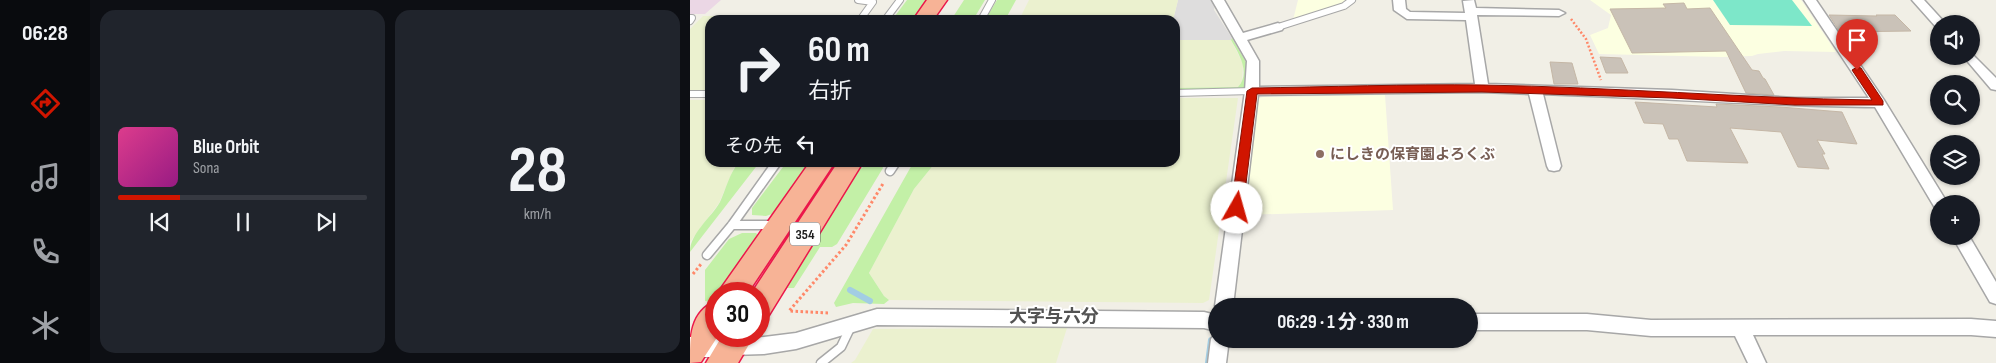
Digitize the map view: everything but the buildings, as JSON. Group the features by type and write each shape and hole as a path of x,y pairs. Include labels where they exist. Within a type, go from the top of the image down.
{"highway":[{"path":"926,15 937,0"},
{"path":"946,15 956,0"},
{"name":"354","path":"739,282 820,167"},
{"name":"354","path":"770,289 849,167"},
{"path":"691,349 705,329"}],"street":[{"path":"1218,0 1253,61 1252,91 1225,298"},
{"path":"1399,0 1400,10 1407,15 1470,10 1563,13"},
{"path":"1810,0 1879,103 1935,195"},
{"path":"1918,0 1932,15"},
{"path":"1470,10 1482,88"},
{"path":"1239,38 1278,27"},
{"path":"1977,65 1996,86"},
{"path":"1252,91 1482,88 1681,95 1795,102 1879,103"},
{"path":"1535,90 1554,166"},
{"path":"1965,245 1996,297"},
{"path":"691,349 730,349 779,345 818,335 866,319 1208,321"},
{"path":"1478,322 1587,322 1651,328 1996,328"},
{"path":"1740,327 1756,363"},
{"path":"1217,363 1219,348"}],"lane":[{"path":"858,0 873,2 864,15"},
{"path":"889,15 900,0"},
{"path":"983,15 992,0"},
{"path":"1278,27 1344,6 1352,0"},
{"path":"1180,93 1252,91"},
{"path":"690,94 705,94"},
{"path":"707,256 732,225 773,167"},
{"path":"890,171 893,167"},
{"path":"732,225 780,224"},
{"path":"820,363 834,354 845,342 853,322"}],"path":[{"path":"1563,13 1586,39 1602,84 1603,93"},
{"path":"834,312 789,311 846,245 890,171"}],"shaded area":[{"path":"690,0 721,0 705,14 690,14"},
{"path":"1029,0 1178,0 1174,15 1022,15"},
{"path":"1178,0 1213,0 1214,10 1232,38 1231,40 1180,40 1180,15 1174,15"},
{"path":"1298,0 1348,0 1342,4 1293,20"},
{"path":"1590,0 1801,0 1836,52 1784,51 1752,56 1722,57 1599,54 1590,35 1608,28 1611,15"},
{"path":"705,16 705,91 690,91 690,29"},
{"path":"1180,40 1231,40 1243,64 1242,81 1238,87 1180,88"},
{"name":"にしきの保育園よろくぶ","path":"1385,95 1393,210 1245,215 1256,99 1263,97"},
{"path":"1180,98 1238,98 1209,298 1203,303 889,300 884,296 869,273 914,189 932,167 1180,167"},
{"path":"690,100 705,100 705,167 735,167 719,203 690,242"},
{"path":"1067,328 1056,363 851,363 855,360 873,329"}],"green space":[{"path":"907,0 928,0 918,15 896,15"},
{"path":"964,0 985,0 976,15 954,15"},
{"path":"997,0 1016,0 1008,15 988,15"},
{"path":"1713,0 1792,0 1812,26 1730,25"},
{"path":"1232,38 1246,62 1244,88 1180,90 1180,88 1238,87 1242,82 1244,70 1231,40"},
{"path":"736,167 756,167 690,252 693,238 720,202"},
{"path":"783,167 809,167 775,213 766,216 752,215 752,208"},
{"path":"863,167 883,168 837,244 832,247 820,247 794,288 783,288 858,170"},
{"path":"911,167 932,167 914,189 869,273 884,296 889,300 884,304 853,303 836,307 834,303"},
{"path":"742,233 756,233 759,236 727,282 705,282 705,270 729,239"}],"waterway":[{"path":"850,290 870,301"},
{"path":"1208,363 1210,348"}],"place":[{"name":"にしきの保育園よろくぶ","path":"1320,154"}],"district":[{"name":"大字与六分","path":"1054,316"}],"route":[{"path":"1237,208 1252,91 1482,88 1672,94 1795,102 1879,103 1857,70"}]}
